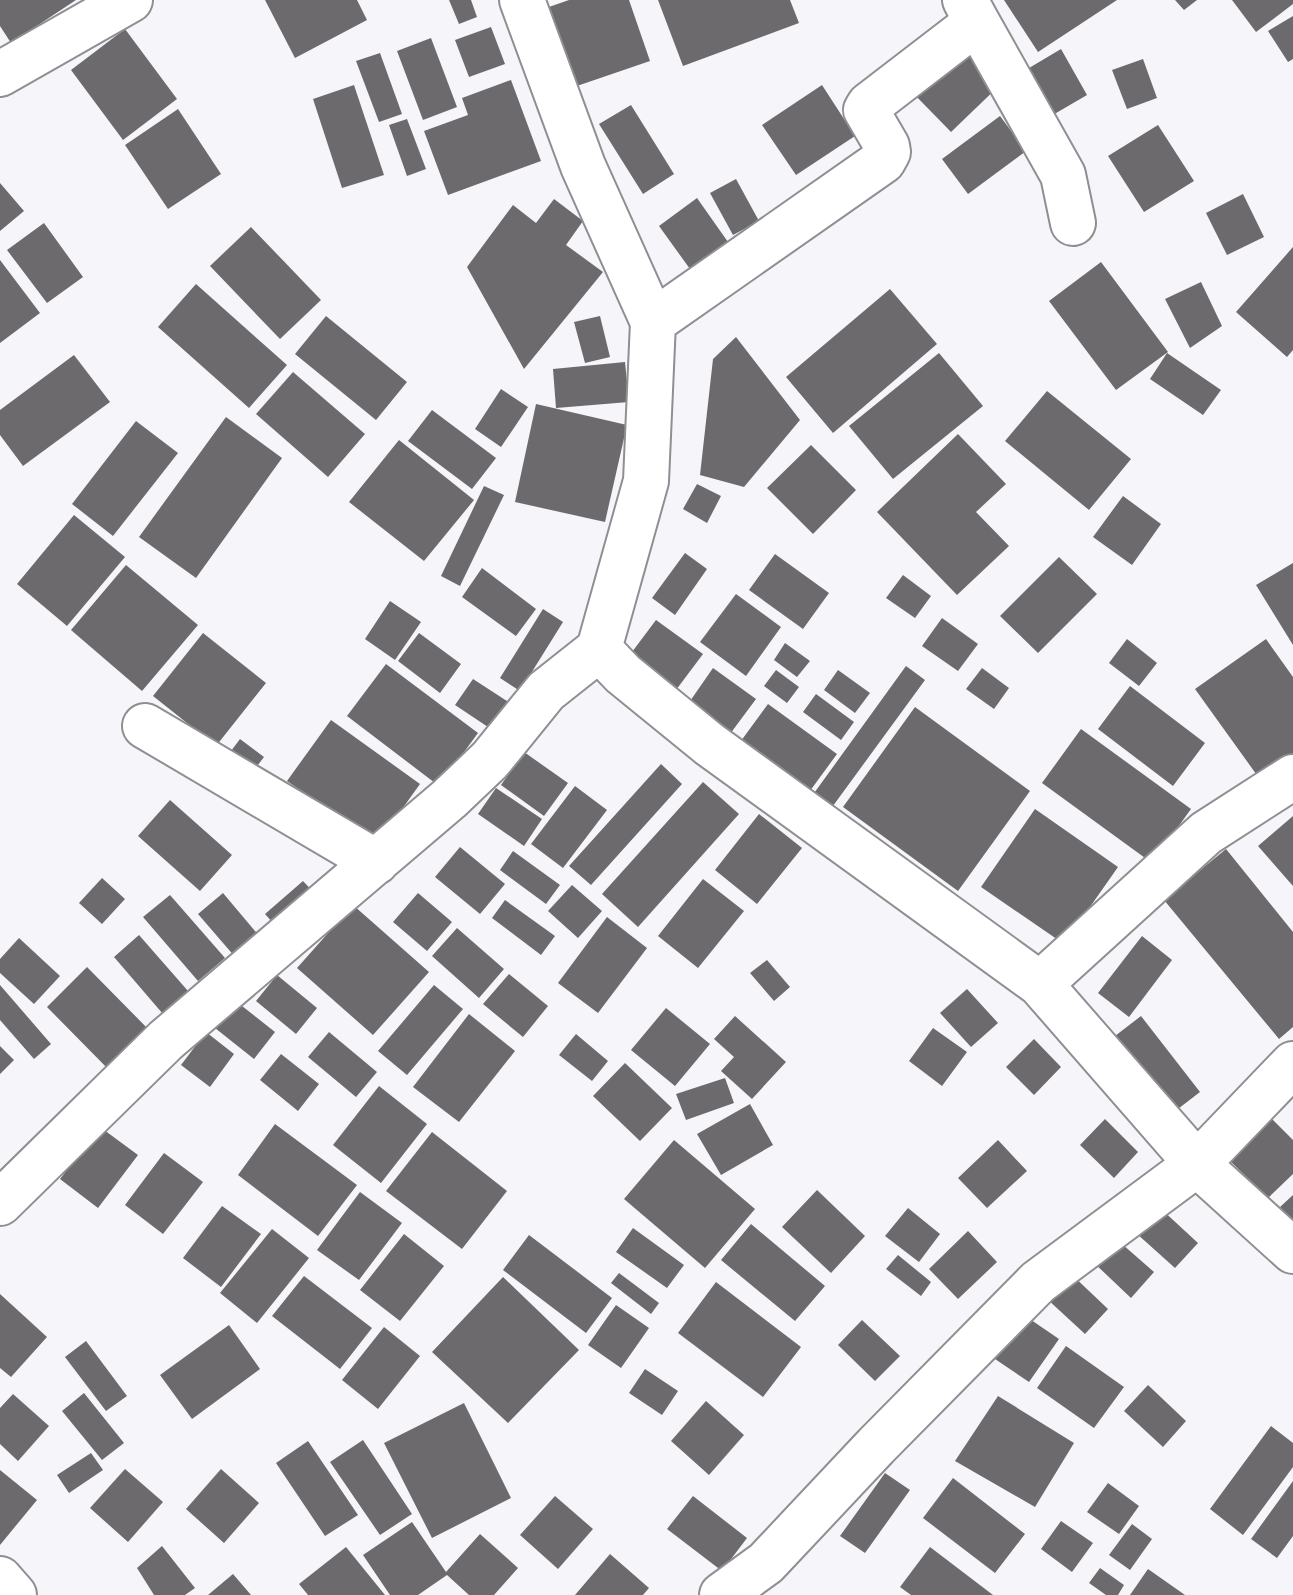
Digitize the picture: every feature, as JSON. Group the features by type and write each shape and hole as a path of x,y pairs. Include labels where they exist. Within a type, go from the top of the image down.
{"street":[{"path":"0,74 130,0"},
{"path":"0,1203 166,1040 376,862 490,760 546,691 599,649 646,481 653,322 583,166 522,0"},
{"path":"653,322 883,161 888,152 887,146 866,110 971,11 1063,175 1073,223"},
{"path":"599,649 623,674 709,744 1040,984 1197,1164 1293,1251"},
{"path":"145,726 376,862"},
{"path":"1040,984 1206,833 1293,777"},
{"path":"722,1595 766,1563 1038,1282 1197,1164 1293,1064"},
{"path":"0,1579 14,1595"}],"building":[{"path":"0,0 76,0 11,43 0,26"},
{"path":"265,0 357,0 367,20 295,58"},
{"path":"449,0 471,0 477,17 459,24"},
{"path":"569,0 629,0 650,61 574,87 546,8"},
{"path":"658,0 790,0 799,23 683,66"},
{"path":"1004,0 1117,0 1038,52"},
{"path":"1175,0 1197,0 1184,10"},
{"path":"1232,0 1293,0 1293,4 1256,32"},
{"path":"1293,16 1293,59 1288,62 1268,31"},
{"path":"491,27 505,64 469,77 455,40"},
{"path":"125,29 177,99 123,140 71,70"},
{"path":"431,38 457,107 423,120 397,51"},
{"path":"964,42 1003,82 951,132 912,92"},
{"path":"1061,49 1087,95 1051,116 1024,71"},
{"path":"380,53 402,114 379,122 356,61"},
{"path":"1143,59 1157,98 1127,109 1112,70"},
{"path":"511,80 541,161 448,195 424,131 468,115 462,98"},
{"path":"354,85 384,175 342,188 313,99"},
{"path":"822,85 855,136 796,175 762,125"},
{"path":"631,105 674,174 643,194 599,124"},
{"path":"178,109 221,174 168,209 125,145"},
{"path":"1000,116 1026,151 968,194 942,159"},
{"path":"407,119 426,169 407,176 389,125"},
{"path":"1158,125 1194,181 1144,212 1108,156"},
{"path":"736,179 759,221 733,235 710,193"},
{"path":"0,183 24,211 0,231"},
{"path":"1243,194 1264,237 1227,255 1206,213"},
{"path":"697,198 728,242 690,269 659,226"},
{"path":"554,199 583,221 566,245 603,272 524,369 467,267 513,205 536,223"},
{"path":"44,223 83,277 47,303 7,250"},
{"path":"251,227 321,300 280,339 210,266"},
{"path":"1293,247 1293,350 1287,357 1236,312"},
{"path":"0,260 40,313 0,343"},
{"path":"1101,262 1168,352 1116,390 1049,301"},
{"path":"1201,282 1222,326 1190,348 1165,299"},
{"path":"196,284 287,365 249,408 158,327"},
{"path":"890,289 937,344 833,433 786,377"},
{"path":"326,316 407,382 376,420 295,354"},
{"path":"600,316 610,357 585,363 574,322"},
{"path":"736,337 800,420 744,487 700,475 713,359"},
{"path":"939,353 983,406 893,479 849,426"},
{"path":"1167,353 1221,390 1203,415 1150,379"},
{"path":"74,355 110,402 23,466 0,435 0,410"},
{"path":"625,362 629,402 556,408 553,369"},
{"path":"293,372 365,434 328,477 256,414"},
{"path":"501,389 528,407 501,447 475,429"},
{"path":"1047,391 1131,459 1089,510 1005,441"},
{"path":"536,404 627,425 605,522 515,502"},
{"path":"432,410 496,458 472,489 408,441"},
{"path":"226,417 282,458 196,578 139,537"},
{"path":"136,421 178,453 113,536 72,504"},
{"path":"958,434 1006,484 976,512 1009,546 957,595 877,512"},
{"path":"399,440 474,500 424,561 349,502"},
{"path":"811,445 856,490 813,534 767,488"},
{"path":"697,484 721,496 707,523 683,509"},
{"path":"484,486 504,495 460,586 441,576"},
{"path":"1123,496 1161,524 1132,565 1093,537"},
{"path":"74,515 125,557 67,626 17,584"},
{"path":"685,553 707,569 675,615 652,598"},
{"path":"775,554 829,593 803,629 749,590"},
{"path":"1059,557 1097,594 1038,653 1000,616"},
{"path":"1293,563 1293,645 1256,585"},
{"path":"126,565 198,625 142,691 71,630"},
{"path":"482,568 536,609 516,636 462,597"},
{"path":"903,575 931,596 915,618 886,598"},
{"path":"736,594 781,627 746,676 700,642"},
{"path":"390,601 421,622 395,660 365,639"},
{"path":"543,609 563,622 520,691 500,678"},
{"path":"942,618 978,644 958,671 922,646"},
{"path":"656,620 703,654 676,690 629,656"},
{"path":"203,633 266,683 216,746 153,696"},
{"path":"419,633 461,664 440,693 398,661"},
{"path":"1127,639 1157,663 1139,686 1109,663"},
{"path":"1266,639 1293,677 1293,754 1259,778 1195,689"},
{"path":"785,643 810,661 797,677 774,660"},
{"path":"386,664 478,733 439,786 347,716"},
{"path":"906,666 925,680 830,810 812,796"},
{"path":"713,668 756,699 730,734 688,704"},
{"path":"982,668 1009,688 994,709 966,689"},
{"path":"776,670 799,687 787,703 764,686"},
{"path":"838,670 870,693 855,713 824,690"},
{"path":"473,679 521,710 503,737 455,705"},
{"path":"1130,686 1205,743 1173,786 1098,729"},
{"path":"816,694 854,722 841,740 803,712"},
{"path":"768,704 837,754 807,795 738,745"},
{"path":"915,707 1030,791 958,891 843,807"},
{"path":"331,720 420,784 377,844 287,781"},
{"path":"1081,729 1191,809 1152,863 1042,783"},
{"path":"240,739 264,757 245,782 222,763"},
{"path":"524,752 568,783 544,816 501,785"},
{"path":"661,764 682,784 591,885 569,866"},
{"path":"703,782 739,814 638,927 602,894"},
{"path":"575,786 607,810 563,868 531,844"},
{"path":"496,788 542,819 524,846 478,814"},
{"path":"170,800 232,855 200,891 138,836"},
{"path":"1035,809 1118,867 1064,944 981,887"},
{"path":"759,814 802,848 757,904 715,870"},
{"path":"1293,816 1293,886 1258,846"},
{"path":"460,847 505,884 480,914 435,877"},
{"path":"1226,849 1293,932 1293,1027 1279,1039 1164,900"},
{"path":"513,851 560,885 546,904 500,870"},
{"path":"102,878 125,899 102,924 79,903"},
{"path":"703,879 744,911 698,968 658,936"},
{"path":"303,881 319,898 281,932 265,914"},
{"path":"572,885 602,911 578,938 548,911"},
{"path":"223,893 260,937 236,958 198,914"},
{"path":"418,893 452,922 427,951 393,922"},
{"path":"170,895 225,958 198,981 143,917"},
{"path":"505,900 555,936 541,955 492,918"},
{"path":"353,905 429,972 373,1035 297,968"},
{"path":"607,917 647,948 598,1013 558,983"},
{"path":"457,928 504,969 479,998 432,956"},
{"path":"139,935 188,991 163,1014 114,957"},
{"path":"1142,936 1172,960 1129,1017 1098,993"},
{"path":"19,938 60,976 34,1004 0,973 0,959"},
{"path":"767,960 790,987 774,1001 750,973"},
{"path":"87,967 155,1036 115,1076 47,1007"},
{"path":"509,974 548,1006 523,1037 483,1004"},
{"path":"277,975 317,1008 296,1034 256,1001"},
{"path":"0,985 51,1044 34,1059 0,1020"},
{"path":"434,985 463,1009 407,1075 378,1051"},
{"path":"967,989 998,1023 971,1047 940,1013"},
{"path":"237,1002 275,1032 254,1059 215,1028"},
{"path":"666,1008 710,1044 675,1086 631,1050"},
{"path":"469,1014 515,1051 459,1122 413,1087"},
{"path":"735,1016 786,1062 752,1099 721,1071 734,1057 714,1039"},
{"path":"1141,1016 1200,1092 1174,1112 1115,1036"},
{"path":"933,1028 967,1052 942,1086 909,1061"},
{"path":"206,1032 234,1054 210,1087 181,1065"},
{"path":"329,1032 377,1072 356,1097 308,1057"},
{"path":"576,1034 608,1061 592,1081 559,1055"},
{"path":"1034,1039 1061,1067 1034,1095 1006,1067"},
{"path":"0,1046 14,1060 0,1074"},
{"path":"281,1054 319,1084 298,1111 260,1080"},
{"path":"625,1063 672,1108 640,1141 593,1096"},
{"path":"725,1078 734,1103 686,1120 676,1094"},
{"path":"379,1086 427,1124 381,1183 333,1145"},
{"path":"750,1104 773,1145 721,1175 697,1134"},
{"path":"1263,1110 1293,1140 1293,1174 1268,1198 1221,1152"},
{"path":"1105,1119 1138,1152 1114,1178 1080,1145"},
{"path":"275,1124 357,1185 318,1236 238,1175"},
{"path":"100,1127 138,1155 98,1208 60,1179"},
{"path":"432,1132 507,1191 462,1249 386,1191"},
{"path":"674,1140 755,1209 705,1268 624,1199"},
{"path":"998,1140 1027,1171 987,1208 958,1178"},
{"path":"164,1153 203,1182 163,1234 125,1205"},
{"path":"817,1190 865,1236 831,1273 782,1227"},
{"path":"360,1192 402,1223 359,1280 317,1250"},
{"path":"1293,1195 1293,1220 1280,1207"},
{"path":"222,1206 261,1234 221,1287 183,1258"},
{"path":"1159,1207 1198,1243 1175,1268 1136,1233"},
{"path":"908,1208 940,1234 919,1262 885,1236"},
{"path":"751,1224 825,1286 795,1321 721,1260"},
{"path":"633,1228 684,1265 667,1288 616,1252"},
{"path":"272,1229 309,1258 257,1323 220,1293"},
{"path":"968,1231 997,1262 958,1299 929,1269"},
{"path":"404,1234 444,1266 400,1321 360,1290"},
{"path":"529,1235 612,1298 586,1333 503,1270"},
{"path":"1114,1237 1154,1272 1131,1298 1092,1261"},
{"path":"898,1255 931,1282 921,1296 886,1269"},
{"path":"1069,1272 1108,1309 1085,1334 1046,1298"},
{"path":"619,1273 659,1303 651,1314 611,1283"},
{"path":"304,1276 372,1328 340,1369 272,1316"},
{"path":"503,1277 579,1350 508,1423 432,1352"},
{"path":"716,1282 801,1347 763,1397 678,1333"},
{"path":"0,1294 47,1337 11,1377 0,1368"},
{"path":"616,1305 649,1328 621,1368 588,1345"},
{"path":"1021,1313 1059,1339 1029,1382 992,1357"},
{"path":"862,1320 900,1356 875,1381 838,1345"},
{"path":"229,1325 260,1369 192,1419 160,1375"},
{"path":"384,1327 420,1356 378,1409 342,1380"},
{"path":"86,1341 127,1396 106,1411 65,1357"},
{"path":"1066,1346 1124,1387 1094,1428 1037,1388"},
{"path":"645,1369 678,1391 662,1415 629,1393"},
{"path":"1148,1385 1186,1421 1163,1447 1124,1411"},
{"path":"84,1393 124,1443 102,1460 62,1411"},
{"path":"13,1394 49,1426 18,1461 0,1444 0,1408"},
{"path":"998,1396 1074,1443 1035,1507 955,1461"},
{"path":"706,1401 744,1435 709,1475 671,1441"},
{"path":"464,1403 511,1498 432,1538 384,1443"},
{"path":"1271,1426 1293,1443 1293,1467 1243,1535 1210,1509"},
{"path":"363,1440 412,1514 380,1535 330,1462"},
{"path":"308,1441 358,1515 325,1536 276,1463"},
{"path":"91,1453 103,1470 69,1493 57,1475"},
{"path":"125,1469 163,1502 128,1542 90,1508"},
{"path":"221,1469 259,1503 224,1543 186,1509"},
{"path":"0,1470 37,1500 0,1545"},
{"path":"885,1473 910,1490 865,1553 840,1536"},
{"path":"953,1478 1025,1534 995,1573 923,1518"},
{"path":"1293,1481 1293,1536 1277,1558 1251,1539"},
{"path":"1108,1483 1139,1506 1119,1534 1087,1512"},
{"path":"555,1496 593,1529 558,1569 520,1535"},
{"path":"693,1496 747,1538 722,1571 667,1529"},
{"path":"1061,1521 1093,1543 1072,1572 1041,1549"},
{"path":"412,1522 446,1572 480,1534 518,1568 494,1595 469,1595 447,1575 418,1595 390,1595 363,1555"},
{"path":"1132,1524 1152,1539 1130,1570 1109,1555"},
{"path":"162,1546 195,1588 185,1595 154,1595 137,1568"},
{"path":"346,1547 385,1595 308,1595 299,1584"},
{"path":"930,1547 993,1595 911,1595 900,1587"},
{"path":"610,1554 649,1588 643,1595 575,1595"},
{"path":"1100,1568 1124,1585 1118,1595 1106,1595 1089,1583"},
{"path":"1148,1569 1185,1595 1130,1595"},
{"path":"233,1574 251,1595 208,1595"}]}
